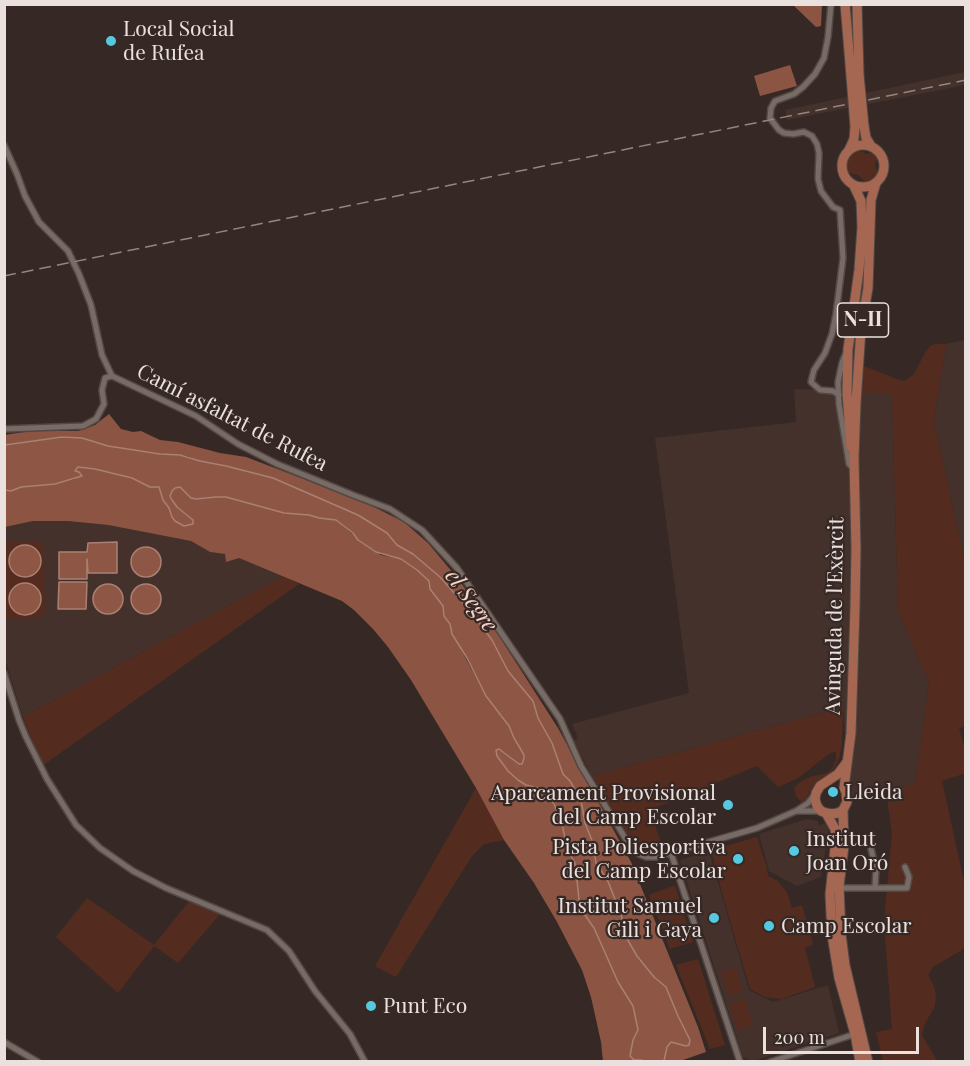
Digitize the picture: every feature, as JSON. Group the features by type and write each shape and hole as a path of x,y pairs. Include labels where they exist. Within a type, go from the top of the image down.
{"main road":[{"name":"N-II","path":"845,4 860,127 871,147 880,154 884,163 883,172 876,183"},
{"path":"855,76 857,4"},
{"name":"N-II","path":"854,186 846,180 842,168 843,158 860,127"},
{"path":"849,150 861,145 871,147"},
{"path":"854,186 865,188 876,183"},
{"name":"Avinguda de l'Exèrcit","path":"844,788 850,733 855,603 854,458 859,350 868,288 871,198 876,183"},
{"name":"Avinguda de l'Exèrcit","path":"854,186 860,197 862,246 848,349 847,393 850,443 854,458"},
{"path":"816,792 820,786 838,774 847,762"},
{"path":"826,783 836,783 844,788"},
{"name":"N-II","path":"844,788 847,802 843,810 844,846 838,888 840,923 862,1061"},
{"name":"N-II","path":"816,792 817,806 832,822 836,839 830,894 832,935 839,978 862,1061"},
{"path":"823,812 838,813 843,810"}],"street":[{"path":"831,4 824,58 815,74 803,87 794,94 775,101 771,108 770,118 784,133 804,132 812,136 819,153 818,179 821,191 833,207 840,210 843,258 836,314 832,333 811,382 820,390 834,387 838,382"},
{"name":"Camí asfaltat de Rufea","path":"4,145 25,196 39,222 68,251 79,274 91,305 102,355 112,376 196,416 238,444 288,468 390,509 422,530 457,568 560,719 581,766 630,846 646,857 671,853"},
{"path":"848,349 838,382 849,464 855,469"},
{"path":"4,429 83,426 96,419 104,404 102,390 105,378 112,376"},
{"path":"825,389 839,395"},
{"path":"4,673 26,737 47,779 75,825 100,848 133,871 166,888 267,930 289,951 315,992 350,1034 365,1062"},
{"path":"740,1062 671,853 756,828 796,811 808,803 816,792"},
{"path":"796,811 823,812"},
{"path":"870,849 876,869 875,888"},
{"path":"838,888 907,888 909,878 905,867"},
{"path":"770,1062 855,1034"},
{"path":"4,1042 28,1054 38,1062"},
{"path":"793,1054 795,1062"}],"shaded area":[{"path":"793,5 822,5 821,26 816,27"},
{"path":"790,65 797,86 760,96 754,76"},
{"path":"965,72 965,85 787,120 785,110"},
{"path":"858,150 866,154 873,152 878,156 875,165 879,175 868,184 858,175 846,172 847,159"},
{"path":"965,340 965,563 934,420 946,344"},
{"path":"935,344 946,344 934,420 965,563 966,725 959,729 965,748 966,773 942,781 965,886 966,946 933,967 928,975 935,989 936,998 922,1035 937,1061 883,1061 876,1032 892,1029 884,921 892,834 886,791 915,784 929,682 898,611 892,394 862,392 864,366 904,381 914,374 926,351"},
{"path":"794,389 892,393 898,611 929,682 915,785 850,798 843,707 592,776 574,741 578,738 572,724 689,693 655,438 796,422"},
{"path":"109,414 121,429 141,431 160,440 246,457 330,489 404,522 428,543 459,580 499,636 558,728 631,862 706,1052 680,1061 664,1061 667,1047 671,1042 687,1046 690,1040 666,987 654,977 637,956 626,937 621,914 607,879 596,863 581,800 563,774 552,743 538,718 533,701 508,671 492,640 440,577 409,551 397,545 390,536 326,502 273,478 187,456 108,446 82,438 62,437 5,445 4,435 31,431 78,431 95,425"},
{"path":"62,437 82,438 108,446 160,454 180,455 273,478 358,515 387,533 397,545 413,554 440,577 472,613 492,640 508,671 533,701 538,718 552,743 563,774 581,800 596,863 607,879 621,914 626,937 637,956 654,977 666,987 690,1040 689,1045 671,1042 667,1047 664,1061 634,1060 630,1056 633,1040 638,1030 633,1006 618,982 594,928 580,908 575,863 567,849 555,806 547,792 518,780 497,756 496,750 499,749 519,764 522,764 524,758 509,726 486,696 452,634 450,624 444,616 443,606 430,589 429,581 401,559 376,552 358,540 353,533 336,520 284,513 226,497 191,498 180,487 175,488 170,496 177,507 193,520 193,524 184,526 172,517 159,487 150,487 132,478 78,467 75,471 82,476 55,484 5,490 5,445"},
{"path":"78,467 133,478 150,487 159,487 163,500 175,521 189,516 177,507 170,496 175,488 180,487 191,497 201,499 226,497 284,513 336,520 367,546 381,555 401,559 429,581 430,589 443,606 444,616 450,624 451,631 486,696 509,726 524,758 522,764 519,764 504,752 497,756 508,771 526,785 547,792 555,806 563,828 565,844 575,863 580,908 594,928 618,982 633,1006 638,1030 633,1040 630,1056 634,1060 644,1061 603,1061 591,997 582,970 557,922 534,883 504,840 476,788 411,680 373,629 342,601 239,558 226,562 225,554 210,552 191,541 108,525 68,521 33,521 5,527 4,490 11,491 21,487 55,484 75,479 74,472"},
{"path":"33,521 68,521 108,525 191,541 210,552 239,558 283,576 23,717 6,662 4,527"},
{"path":"4,542 43,544 45,612 41,618 5,619"},
{"path":"117,542 117,573 88,573 87,559 87,579 59,579 59,552 87,552 88,543"},
{"path":"25,545 36,550 41,561 36,572 25,577 14,572 9,561 14,550"},
{"path":"146,547 156,552 161,562 156,572 146,577 136,572 131,562 136,552"},
{"path":"283,576 299,584 42,766 23,717"},
{"path":"59,582 87,582 86,609 58,609"},
{"path":"25,583 36,588 41,599 36,610 25,615 14,610 9,599 14,588"},
{"path":"108,584 118,589 123,599 118,609 108,614 98,609 93,599 98,589"},
{"path":"146,584 156,589 161,599 156,609 146,614 136,609 131,599 136,589"},
{"path":"843,707 842,745 839,759 834,769 814,785 805,800 801,802 794,788 810,777 827,773 832,769 836,760 836,752 830,753 798,778 778,787 757,766 652,809 654,823 664,851 658,853 646,853 637,849 592,776"},
{"path":"476,788 504,840 484,844 472,856 396,977 375,966"},
{"name":"Institut Joan Oró","path":"806,819 818,821 819,825 828,823 828,834 821,877 797,886 769,871 759,834"},
{"name":"Camp Escolar","path":"757,837 768,876 778,881 787,892 792,908 802,905 813,944 805,948 815,987 781,999 765,997 750,989 711,850"},
{"path":"709,851 749,990 773,1002 828,985 839,1033 753,1061 743,1057 680,860"},
{"path":"675,885 693,942 670,949 649,895"},
{"path":"87,898 154,945 190,900 221,913 178,963 154,946 118,993 56,937"},
{"path":"698,959 725,1045 710,1049 676,965"},
{"path":"736,967 743,992 729,996 721,972"},
{"path":"745,998 753,1025 737,1030 729,1003"}],"railway":[{"path":"4,276 966,80"}],"place":[{"name":"Local Social de Rufea","path":"111,41"},
{"name":"Lleida","path":"833,792"},
{"name":"Aparcament Provisional del Camp Escolar","path":"728,805"},
{"name":"Institut Joan Oró","path":"794,851"},
{"name":"Pista Poliesportiva del Camp Escolar","path":"738,859"},
{"name":"Institut Samuel Gili i Gaya","path":"714,918"},
{"name":"Camp Escolar","path":"769,926"},
{"name":"Punt Eco","path":"371,1006"}],"water label":[{"name":"el Segre","path":"471,601"}]}
